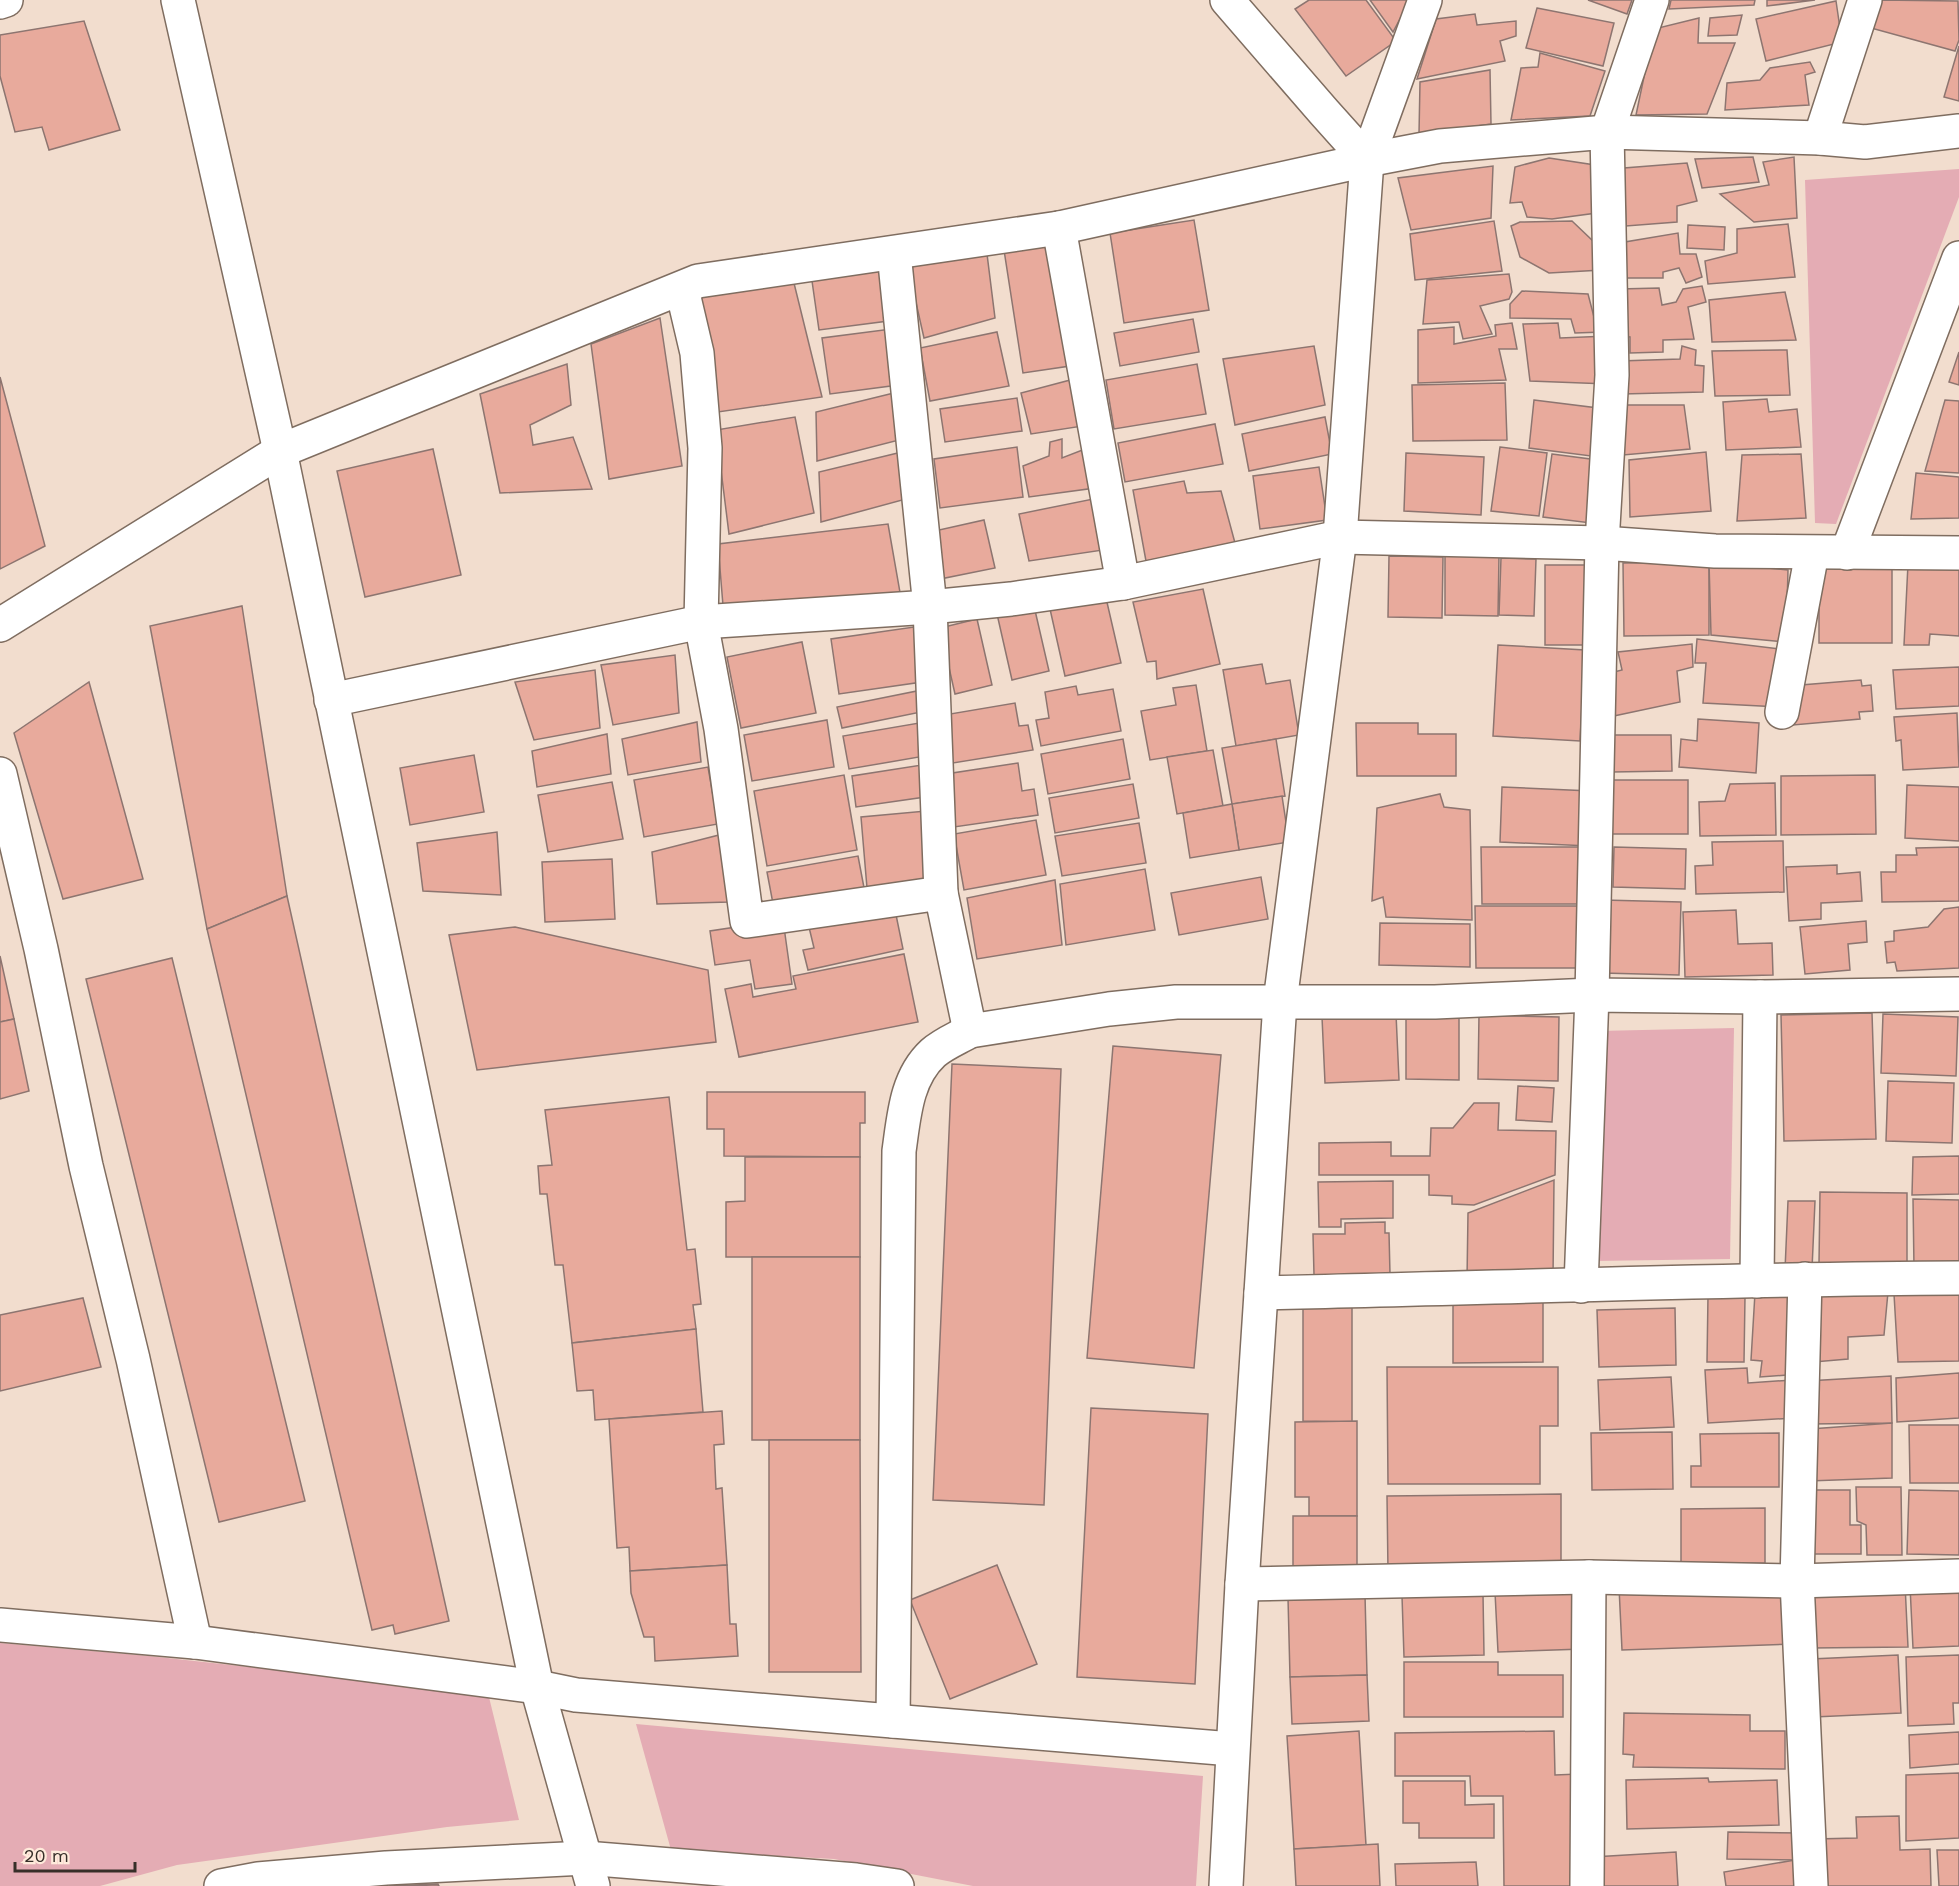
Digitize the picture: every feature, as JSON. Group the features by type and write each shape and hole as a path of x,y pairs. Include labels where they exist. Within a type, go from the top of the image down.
{"street":[{"path":"0,2 6,0"},
{"path":"178,0 280,451 537,1687 589,1872"},
{"path":"1227,0 1367,160"},
{"path":"1226,1886 1242,1584 1281,1002 1340,537 1367,160 1425,0"},
{"path":"1581,1286 1592,995 1602,543 1612,375 1607,132 1652,0"},
{"path":"1820,138 1865,0"},
{"path":"0,625 280,451 698,281 1059,228 1440,146 1607,132 1820,138 1865,142 1959,131"},
{"path":"1059,228 1123,583"},
{"path":"894,253 930,606 941,893 970,1032"},
{"path":"1847,553 1959,258"},
{"path":"682,289 697,353 705,448 701,622 721,729 747,921 941,893"},
{"path":"331,700 701,622 1011,599 1123,583 1340,537 1602,543 1715,551 1959,553"},
{"path":"1782,712 1812,553"},
{"path":"0,774 39,937 86,1166 133,1359 195,1642"},
{"path":"893,1721 899,1151 906,1100 918,1070 934,1052 970,1032 1109,1009 1176,1002 1435,1002 1592,995 1760,997 1959,994"},
{"path":"1757,1281 1760,997"},
{"path":"1261,1293 1805,1279 1959,1278"},
{"path":"1805,1279 1797,1581 1811,1886"},
{"path":"1242,1584 1589,1577 1797,1581 1959,1576"},
{"path":"1587,1886 1589,1577"},
{"path":"0,1625 195,1642 537,1687 576,1695 1232,1749"},
{"path":"221,1886 386,1868 856,1880 897,1886"}],"shaded area":[{"path":"1959,169 1959,197 1836,524 1815,523 1805,180"},
{"path":"1734,1028 1730,1259 1594,1261 1597,1031"},
{"path":"0,1643 149,1656 488,1693 519,1820 447,1827 177,1865 100,1886 0,1886"},
{"path":"636,1724 1203,1776 1196,1886 973,1886 834,1859 671,1850"}],"building":[{"path":"1309,0 1366,0 1396,41 1346,76 1295,9"},
{"path":"1370,0 1410,0 1393,32"},
{"path":"1588,0 1632,0 1627,14"},
{"path":"1671,0 1755,0 1754,5 1669,9"},
{"path":"1767,0 1815,0 1767,6"},
{"path":"1878,0 1958,1 1959,40 1955,51 1871,28"},
{"path":"1836,1 1842,42 1766,61 1756,19"},
{"path":"1537,8 1614,23 1603,66 1526,48"},
{"path":"1475,14 1477,25 1516,21 1516,36 1500,41 1505,61 1417,79 1436,19"},
{"path":"1742,15 1737,35 1708,36 1710,18"},
{"path":"1699,18 1698,43 1735,43 1707,114 1636,115 1654,29"},
{"path":"84,21 120,130 49,150 42,127 15,132 0,76 0,35"},
{"path":"1959,46 1959,101 1944,97"},
{"path":"1540,53 1605,71 1590,116 1511,120 1521,68 1538,67"},
{"path":"1810,62 1815,72 1805,75 1809,105 1725,110 1727,83 1760,80 1770,68"},
{"path":"1490,70 1491,124 1419,134 1420,82"},
{"path":"1753,157 1759,182 1702,188 1695,159"},
{"path":"1794,157 1797,218 1754,222 1720,194 1769,185 1763,162"},
{"path":"1549,158 1595,165 1604,212 1552,219 1527,217 1522,202 1510,203 1515,167"},
{"path":"1687,163 1697,201 1677,206 1677,222 1626,226 1624,168"},
{"path":"1493,166 1491,218 1411,230 1398,178"},
{"path":"1194,220 1209,310 1124,323 1110,233"},
{"path":"1494,221 1502,271 1415,280 1410,234"},
{"path":"1572,221 1595,243 1602,270 1549,273 1520,257 1511,226 1520,222"},
{"path":"1788,224 1795,277 1708,284 1705,261 1737,253 1737,229"},
{"path":"1688,225 1725,227 1724,250 1687,248"},
{"path":"1678,233 1680,254 1696,254 1702,277 1686,283 1679,268 1663,272 1663,278 1624,278 1625,242"},
{"path":"1051,243 1070,366 1023,373 1004,250"},
{"path":"986,246 995,318 924,338 905,254"},
{"path":"889,263 896,320 819,330 811,274"},
{"path":"1509,274 1512,292 1509,299 1480,306 1492,334 1463,339 1459,322 1423,324 1427,280"},
{"path":"792,275 822,397 718,412 695,298"},
{"path":"1702,286 1706,302 1688,307 1694,339 1663,340 1663,352 1630,353 1630,337 1617,336 1619,289 1659,288 1662,305 1676,302 1683,289"},
{"path":"1522,291 1588,294 1594,317 1603,332 1575,333 1571,319 1510,318 1510,304"},
{"path":"1785,292 1796,340 1712,342 1709,300"},
{"path":"660,318 682,466 609,479 591,344"},
{"path":"1193,319 1199,352 1120,366 1114,333"},
{"path":"1512,323 1517,349 1499,349 1506,380 1418,383 1418,330 1454,327 1454,344 1496,336 1495,325"},
{"path":"1558,323 1560,338 1608,336 1608,384 1530,381 1523,324"},
{"path":"899,328 906,384 830,394 822,338"},
{"path":"997,332 1009,386 930,401 920,348"},
{"path":"1314,346 1325,405 1235,425 1223,359"},
{"path":"1682,346 1696,350 1695,365 1704,366 1703,392 1622,394 1620,361 1680,359"},
{"path":"1787,350 1790,395 1715,396 1712,351"},
{"path":"1959,352 1959,385 1949,382"},
{"path":"567,364 571,405 530,425 533,445 573,437 592,489 500,493 480,394"},
{"path":"1197,364 1206,414 1114,429 1106,380"},
{"path":"0,377 45,546 0,569"},
{"path":"1074,379 1083,426 1031,434 1021,393"},
{"path":"1505,383 1507,440 1413,441 1412,385"},
{"path":"902,391 903,439 817,461 816,412"},
{"path":"1017,398 1022,431 945,442 940,409"},
{"path":"1767,399 1769,412 1797,409 1801,447 1726,450 1723,402"},
{"path":"1534,400 1598,408 1591,456 1529,448"},
{"path":"1945,400 1959,401 1959,473 1925,471"},
{"path":"1619,405 1684,405 1690,449 1623,455"},
{"path":"795,417 814,513 729,534 716,430"},
{"path":"1325,417 1332,454 1249,471 1242,434"},
{"path":"1215,424 1223,464 1125,482 1118,443"},
{"path":"1062,439 1062,458 1085,449 1095,488 1029,497 1023,466 1049,456 1050,442"},
{"path":"1017,447 1023,497 940,508 934,459"},
{"path":"1500,447 1547,453 1539,516 1491,511"},
{"path":"433,449 461,575 365,597 337,471"},
{"path":"906,451 906,499 821,522 819,472"},
{"path":"1706,452 1711,511 1630,517 1629,460"},
{"path":"1406,453 1484,457 1481,515 1404,511"},
{"path":"1552,454 1598,460 1591,523 1543,517"},
{"path":"1801,454 1806,518 1737,521 1742,455"},
{"path":"1319,467 1327,520 1260,529 1253,476"},
{"path":"1916,473 1959,477 1959,518 1911,519"},
{"path":"1184,481 1187,493 1221,491 1235,543 1146,561 1133,490"},
{"path":"1093,499 1110,549 1029,561 1019,514"},
{"path":"984,520 995,568 940,579 930,532"},
{"path":"888,524 901,598 724,618 718,544"},
{"path":"1445,554 1499,555 1498,616 1445,615"},
{"path":"1389,556 1443,557 1442,618 1388,617"},
{"path":"1501,558 1536,559 1534,616 1499,615"},
{"path":"1709,562 1709,635 1624,636 1623,563"},
{"path":"1709,562 1788,570 1786,642 1711,635"},
{"path":"1819,564 1892,564 1892,643 1819,643"},
{"path":"1908,564 1959,565 1959,636 1930,634 1929,645 1904,645"},
{"path":"1545,565 1588,565 1588,645 1545,645"},
{"path":"1203,589 1220,664 1157,679 1156,661 1147,662 1133,602"},
{"path":"1106,598 1121,663 1065,676 1050,609"},
{"path":"242,606 287,896 207,929 150,626"},
{"path":"1034,606 1049,671 1012,680 997,614"},
{"path":"977,619 992,685 955,694 940,628"},
{"path":"914,627 922,682 839,694 831,639"},
{"path":"1697,639 1788,650 1780,707 1703,703 1706,663 1695,663"},
{"path":"802,642 816,713 741,728 727,657"},
{"path":"1692,644 1693,667 1677,671 1680,702 1609,717 1610,673 1622,670 1618,652"},
{"path":"1498,645 1585,650 1580,741 1493,736"},
{"path":"675,655 679,713 613,725 601,665"},
{"path":"1262,664 1266,684 1290,680 1299,735 1236,746 1223,670"},
{"path":"1959,667 1959,706 1896,709 1893,670"},
{"path":"595,670 600,728 534,740 515,682"},
{"path":"1861,680 1862,686 1871,685 1873,711 1859,712 1860,719 1793,725 1789,686"},
{"path":"89,682 143,879 63,899 14,733"},
{"path":"1196,685 1207,751 1150,760 1141,711 1176,705 1173,688"},
{"path":"1076,686 1078,695 1113,689 1121,731 1041,746 1036,720 1049,718 1045,692"},
{"path":"922,690 926,711 842,728 837,707"},
{"path":"1015,703 1019,726 1028,725 1033,750 953,763 944,715"},
{"path":"1957,713 1959,767 1903,770 1901,740 1896,741 1894,717"},
{"path":"1698,719 1759,723 1756,773 1679,767 1681,739 1697,741"},
{"path":"827,720 834,767 752,781 744,735"},
{"path":"697,722 701,762 628,775 622,739"},
{"path":"919,723 925,756 849,769 843,736"},
{"path":"1356,723 1418,723 1418,734 1456,734 1456,776 1357,776"},
{"path":"607,734 611,774 537,787 532,751"},
{"path":"1612,735 1671,735 1672,771 1612,772"},
{"path":"1123,739 1130,779 1048,794 1041,754"},
{"path":"1276,739 1285,796 1232,804 1222,748"},
{"path":"1213,750 1223,806 1177,814 1167,757"},
{"path":"474,755 484,812 410,825 400,768"},
{"path":"1018,763 1022,791 1034,789 1038,815 954,827 946,774"},
{"path":"928,764 932,796 856,807 852,776"},
{"path":"708,767 718,824 644,837 634,780"},
{"path":"844,775 857,850 767,866 754,791"},
{"path":"1875,775 1876,834 1781,835 1781,776"},
{"path":"1611,780 1688,780 1688,834 1611,834"},
{"path":"612,782 623,839 548,852 538,795"},
{"path":"1775,783 1776,835 1700,836 1699,802 1725,801 1730,784"},
{"path":"1133,784 1139,818 1055,833 1049,798"},
{"path":"1907,785 1959,787 1959,841 1905,838"},
{"path":"1502,787 1591,791 1589,846 1500,842"},
{"path":"1440,794 1444,807 1470,810 1472,920 1386,917 1383,897 1372,901 1377,808"},
{"path":"1282,796 1289,842 1239,850 1232,804"},
{"path":"1232,804 1239,850 1190,858 1183,813"},
{"path":"926,811 932,881 867,888 861,817"},
{"path":"1036,820 1046,875 964,890 954,834"},
{"path":"1139,823 1146,863 1062,876 1055,836"},
{"path":"497,832 501,895 423,891 417,843"},
{"path":"719,835 729,902 657,904 652,852"},
{"path":"1783,841 1784,892 1696,894 1695,866 1713,865 1712,842"},
{"path":"1481,847 1582,847 1582,904 1482,904"},
{"path":"1614,847 1686,849 1685,889 1613,887"},
{"path":"1959,847 1959,901 1882,902 1881,872 1896,872 1896,855 1917,855 1916,848"},
{"path":"858,856 865,893 774,909 767,872"},
{"path":"612,859 615,919 545,922 542,862"},
{"path":"1837,865 1837,874 1860,872 1862,901 1821,903 1821,919 1789,921 1786,867"},
{"path":"1145,869 1155,930 1066,945 1060,884"},
{"path":"1261,877 1268,919 1179,935 1171,893"},
{"path":"1055,880 1062,945 977,959 967,898"},
{"path":"287,896 449,1621 395,1634 393,1625 372,1630 207,929"},
{"path":"1603,900 1681,902 1679,975 1602,973"},
{"path":"894,905 903,949 808,970 803,950 814,948 808,923"},
{"path":"1475,906 1585,906 1585,968 1476,968"},
{"path":"1959,907 1959,968 1897,971 1895,962 1887,963 1885,942 1894,941 1894,931 1928,927 1944,909"},
{"path":"1736,910 1738,944 1772,943 1773,975 1685,977 1683,912"},
{"path":"783,920 792,984 755,989 750,960 715,965 710,931"},
{"path":"1866,921 1867,942 1848,944 1850,970 1805,974 1800,927"},
{"path":"1380,923 1470,924 1470,967 1379,965"},
{"path":"515,927 708,970 716,1042 477,1070 449,935"},
{"path":"904,954 918,1022 739,1057 725,989 751,984 753,997 796,989 793,976"},
{"path":"0,956 14,1019 0,1022"},
{"path":"172,958 305,1501 219,1522 86,979"},
{"path":"1872,1013 1876,1139 1784,1141 1781,1015"},
{"path":"1396,1014 1399,1080 1325,1083 1322,1017"},
{"path":"1406,1014 1459,1014 1459,1080 1406,1079"},
{"path":"1883,1014 1958,1017 1956,1076 1881,1073"},
{"path":"1479,1015 1559,1017 1558,1081 1478,1079"},
{"path":"14,1019 29,1091 0,1099 0,1022"},
{"path":"1113,1046 1221,1055 1194,1368 1087,1358"},
{"path":"952,1064 1061,1069 1044,1505 933,1500"},
{"path":"1888,1081 1954,1083 1952,1143 1886,1141"},
{"path":"1518,1086 1554,1088 1552,1122 1516,1120"},
{"path":"707,1092 865,1092 865,1123 860,1123 860,1157 724,1156 724,1129 707,1129"},
{"path":"669,1097 687,1250 695,1249 701,1304 693,1305 696,1329 572,1343 563,1265 555,1265 547,1194 540,1194 538,1166 552,1165 545,1110"},
{"path":"1474,1103 1499,1103 1498,1130 1556,1131 1555,1175 1474,1205 1452,1204 1452,1196 1429,1195 1429,1175 1319,1175 1319,1143 1391,1142 1391,1156 1430,1156 1431,1128 1453,1128"},
{"path":"1959,1156 1959,1194 1912,1195 1913,1157"},
{"path":"745,1157 860,1157 860,1257 726,1257 726,1202 745,1201"},
{"path":"1554,1180 1553,1279 1467,1279 1468,1213"},
{"path":"1393,1181 1393,1218 1341,1219 1341,1227 1319,1227 1318,1182"},
{"path":"1820,1192 1907,1193 1907,1265 1819,1264"},
{"path":"1913,1199 1959,1200 1959,1268 1914,1268"},
{"path":"1788,1201 1815,1201 1812,1269 1785,1270"},
{"path":"1385,1222 1385,1233 1389,1233 1390,1274 1314,1275 1313,1234 1345,1234 1345,1223"},
{"path":"752,1257 860,1257 860,1440 752,1440"},
{"path":"1799,1288 1800,1374 1760,1377 1762,1361 1751,1360 1755,1293"},
{"path":"1888,1292 1884,1335 1848,1337 1848,1359 1814,1362 1818,1293"},
{"path":"1959,1293 1959,1361 1898,1362 1894,1294"},
{"path":"1708,1296 1745,1297 1744,1362 1707,1362"},
{"path":"83,1298 101,1367 0,1391 0,1315"},
{"path":"1453,1302 1543,1302 1543,1362 1453,1363"},
{"path":"1303,1306 1352,1306 1352,1422 1303,1421"},
{"path":"1675,1308 1676,1365 1599,1367 1597,1310"},
{"path":"696,1329 703,1412 595,1420 593,1390 577,1391 572,1343"},
{"path":"1387,1367 1558,1367 1558,1426 1540,1426 1540,1484 1388,1484"},
{"path":"1747,1368 1748,1383 1793,1380 1795,1418 1708,1423 1705,1370"},
{"path":"1959,1373 1959,1418 1897,1422 1896,1378"},
{"path":"1891,1376 1892,1423 1810,1424 1807,1381"},
{"path":"1671,1377 1674,1427 1600,1430 1598,1380"},
{"path":"1091,1408 1208,1414 1195,1684 1077,1677"},
{"path":"722,1411 724,1444 714,1445 716,1489 722,1488 727,1565 630,1571 629,1547 617,1548 609,1419"},
{"path":"1357,1421 1357,1516 1309,1516 1309,1497 1295,1497 1295,1422"},
{"path":"1892,1423 1892,1478 1808,1481 1810,1429"},
{"path":"1909,1425 1959,1425 1959,1483 1910,1483"},
{"path":"1672,1432 1673,1489 1592,1490 1591,1433"},
{"path":"1779,1433 1779,1487 1691,1487 1691,1466 1701,1466 1700,1434"},
{"path":"769,1440 860,1440 861,1672 769,1672"},
{"path":"1856,1487 1901,1487 1902,1555 1867,1555 1866,1525 1857,1521"},
{"path":"1813,1490 1850,1490 1850,1525 1861,1525 1861,1554 1812,1554"},
{"path":"1909,1490 1959,1491 1959,1555 1907,1554"},
{"path":"1561,1494 1561,1570 1388,1572 1387,1496"},
{"path":"1765,1508 1765,1563 1681,1564 1681,1509"},
{"path":"1293,1516 1357,1516 1357,1572 1293,1572"},
{"path":"727,1565 730,1624 736,1624 738,1656 655,1661 654,1637 644,1637 631,1593 630,1571"},
{"path":"997,1565 1037,1664 950,1699 910,1600"},
{"path":"1793,1581 1796,1644 1622,1650 1619,1587"},
{"path":"1905,1584 1908,1647 1811,1648 1809,1588"},
{"path":"1959,1584 1959,1646 1913,1648 1910,1586"},
{"path":"1580,1589 1583,1649 1498,1652 1495,1592"},
{"path":"1483,1594 1484,1655 1404,1657 1402,1596"},
{"path":"1365,1595 1367,1675 1290,1677 1288,1598"},
{"path":"1898,1655 1901,1713 1814,1717 1811,1659"},
{"path":"1959,1655 1959,1703 1953,1703 1954,1724 1908,1726 1906,1657"},
{"path":"1404,1662 1498,1662 1498,1675 1563,1675 1563,1717 1404,1717"},
{"path":"1367,1675 1369,1721 1292,1724 1290,1677"},
{"path":"1624,1713 1750,1715 1750,1731 1785,1731 1785,1769 1633,1767 1634,1755 1623,1754"},
{"path":"1359,1731 1366,1845 1294,1849 1287,1736"},
{"path":"1554,1731 1555,1775 1579,1774 1581,1886 1504,1886 1503,1796 1471,1796 1470,1776 1395,1776 1395,1733"},
{"path":"1959,1732 1959,1764 1910,1768 1909,1735"},
{"path":"1959,1773 1959,1838 1906,1841 1906,1775"},
{"path":"1708,1778 1709,1782 1777,1780 1779,1825 1627,1829 1626,1780"},
{"path":"1403,1781 1465,1781 1465,1805 1494,1804 1494,1838 1419,1838 1419,1823 1403,1823"},
{"path":"1899,1816 1900,1850 1930,1849 1931,1886 1817,1886 1815,1839 1857,1838 1856,1817"},
{"path":"1728,1832 1802,1833 1802,1860 1727,1859"},
{"path":"1378,1844 1380,1886 1296,1886 1294,1849"},
{"path":"1937,1850 1959,1850 1959,1886 1939,1886"},
{"path":"1676,1852 1678,1886 1595,1886 1593,1857"},
{"path":"1795,1860 1799,1886 1726,1886 1724,1872"},
{"path":"1476,1862 1478,1886 1396,1886 1395,1864"},
{"path":"438,1884 439,1886 389,1886"}]}
